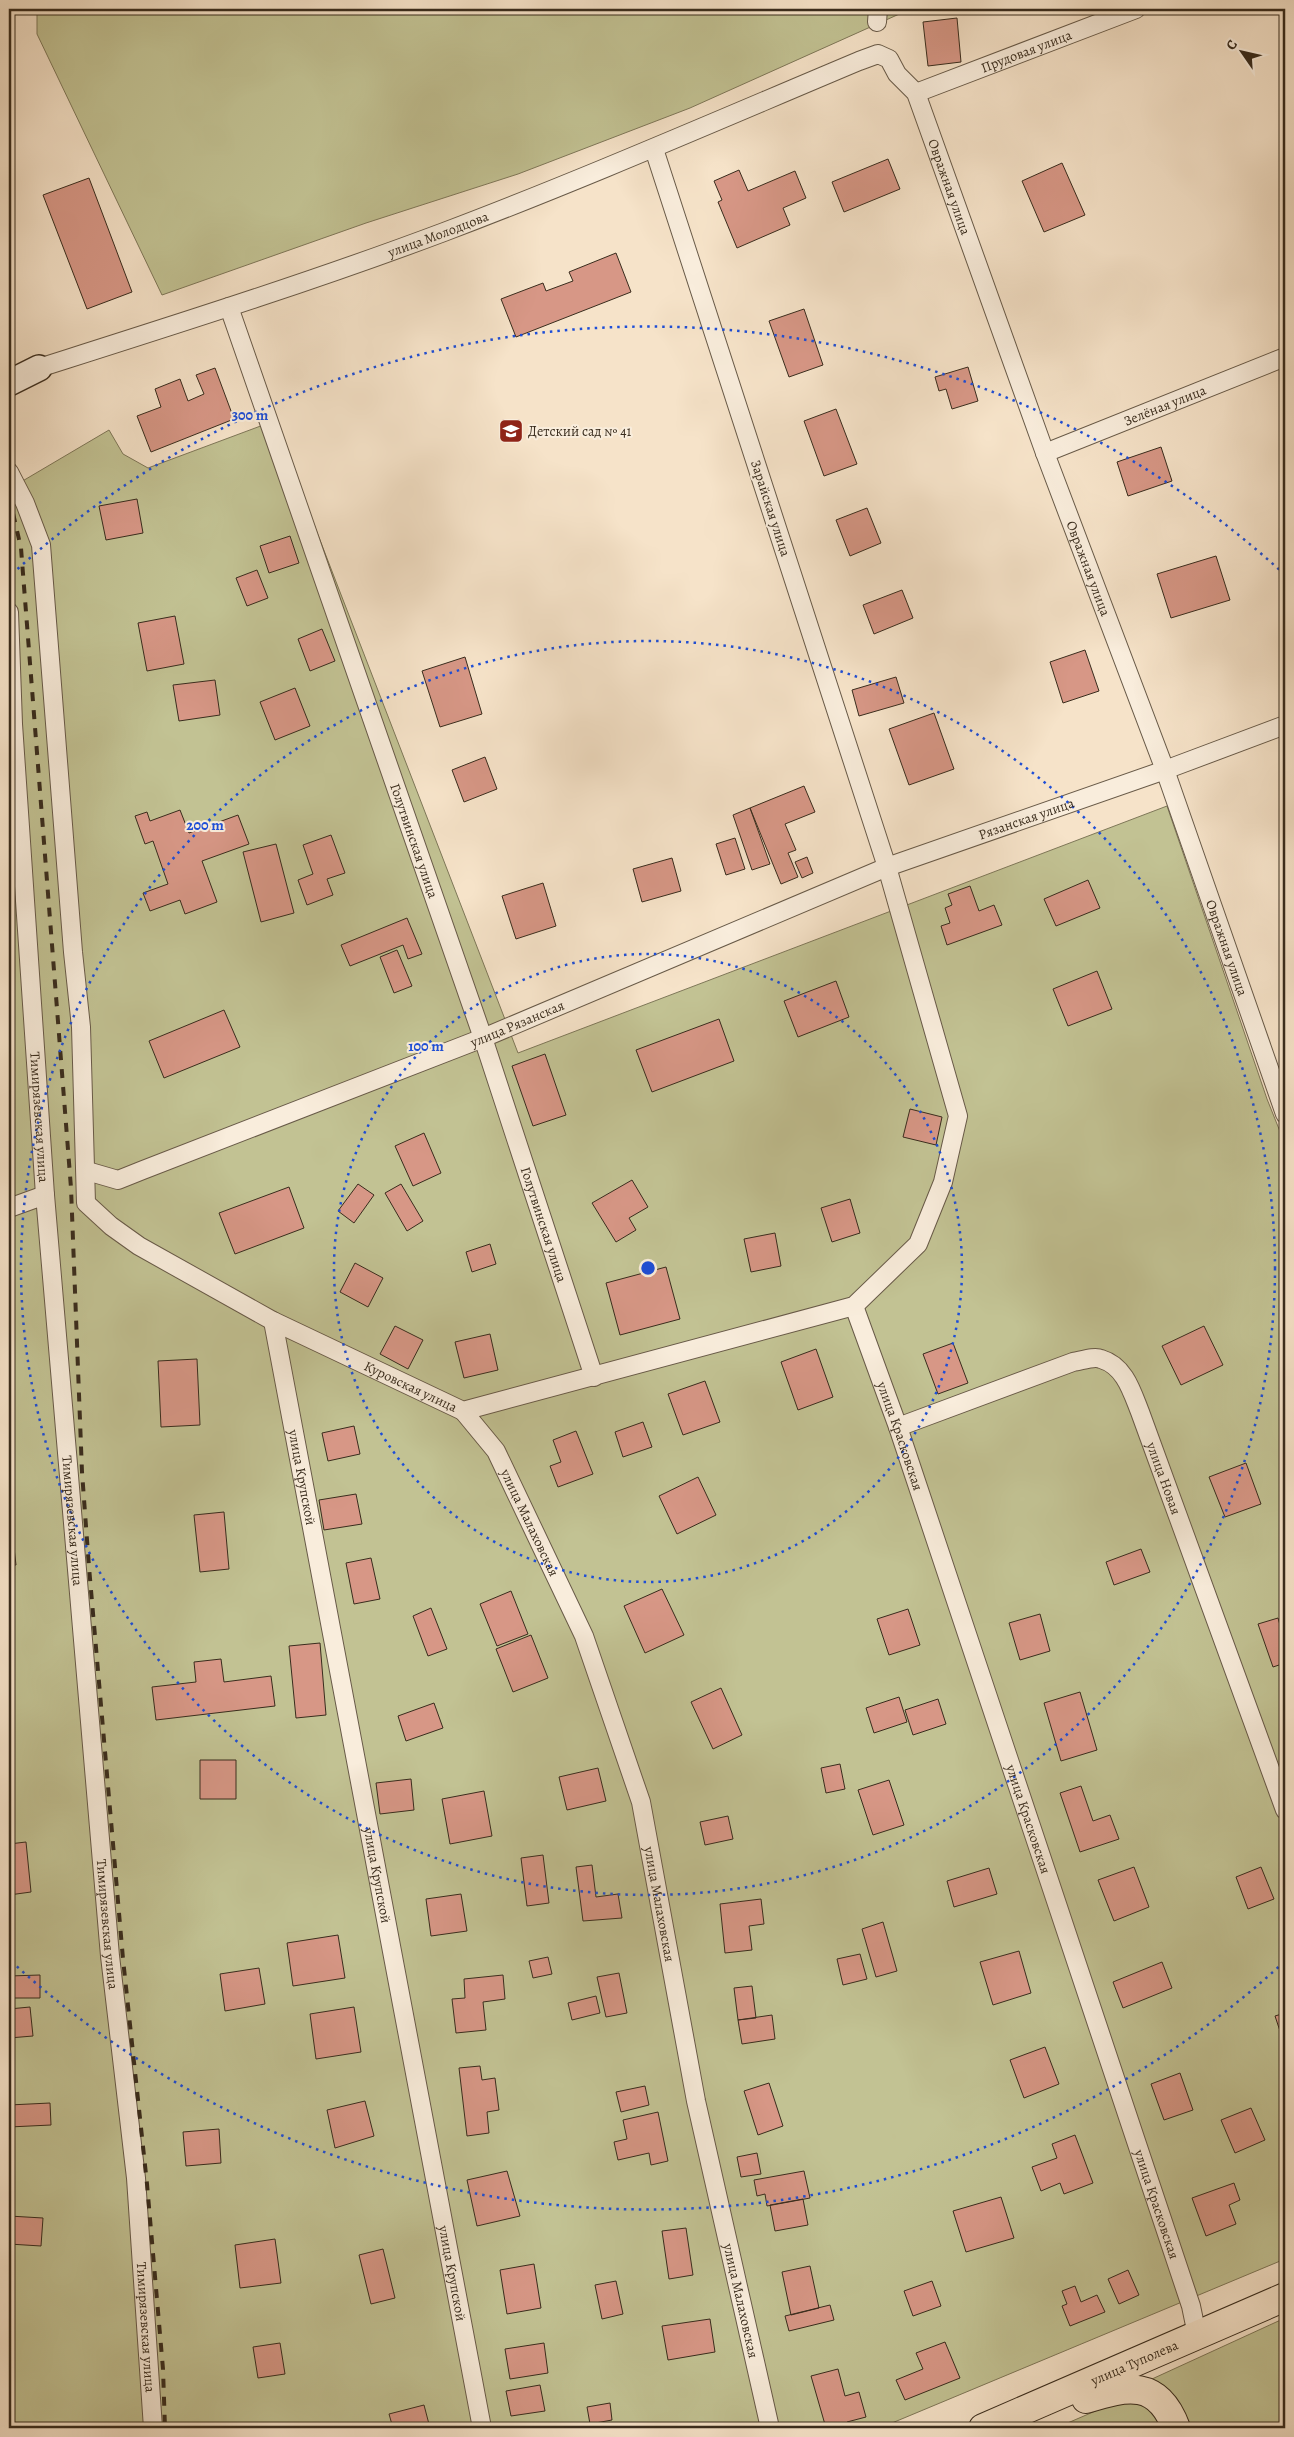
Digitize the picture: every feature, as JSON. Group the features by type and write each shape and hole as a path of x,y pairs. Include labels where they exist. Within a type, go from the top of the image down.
{"main road":[{"name":"улица Туполева","path":"983,2428 1285,2298"},
{"path":"992,2428 1118,2389 1134,2388 1149,2393 1161,2402 1171,2414 1176,2428"}],"street":[{"name":"Прудовая улица","path":"916,93 1136,9"},
{"name":"Овражная улица","path":"859,61 878,54 889,59 897,74 916,93 1045,453 1165,770 1285,1114"},
{"name":"улица Молодцова","path":"9,383 39,368 229,307 442,232 654,149 859,61"},
{"name":"Зарайская улица","path":"654,149 887,867 958,1116 943,1182 918,1244 854,1306"},
{"name":"Голутвинская улица","path":"229,307 484,1038 594,1377"},
{"name":"Зелёная улица","path":"1045,453 1285,357"},
{"path":"9,472 41,545 72,952 81,1027 87,1171"},
{"name":"Тимирязевская улица","path":"9,612 11,724 45,1195 110,1956 136,2178 153,2428"},
{"name":"Рязанская улица","path":"887,867 1165,770 1285,725"},
{"name":"улица Рязанская","path":"87,1171 118,1180 484,1038 887,867"},
{"name":"Куровская улица","path":"87,1171 86,1203 111,1226 139,1246 273,1321 463,1411 854,1306"},
{"path":"9,1208 45,1195"},
{"name":"улица Красковская","path":"854,1306 898,1427 1191,2306 1197,2335"},
{"name":"улица Крупской","path":"273,1321 482,2428"},
{"name":"улица Новая","path":"898,1427 1073,1362 1100,1358 1116,1367 1128,1382 1137,1405 1285,1810"},
{"name":"улица Малаховская","path":"463,1411 496,1451 584,1636 641,1802 696,2101 770,2428"}],"green space":[{"path":"37,9 906,9 906,11 690,108 518,174 366,223 162,295 37,34"},
{"path":"274,421 518,1053 1167,806 1267,1099 1285,1144 1285,2259 880,2428 9,2428 9,489 109,430 123,454 148,468"},
{"path":"1285,2318 1285,2424 1276,2428 1188,2428 1152,2379"},
{"path":"1121,2400 1145,2404 1165,2428 1056,2428"}],"building":[{"path":"957,18 961,62 928,66 923,22"},
{"path":"888,159 900,189 844,212 832,182"},
{"path":"1062,163 1085,215 1044,232 1022,181"},
{"path":"739,170 748,191 795,171 806,198 783,208 790,225 737,248 718,202 722,200 714,181"},
{"path":"89,178 132,292 87,309 43,195"},
{"path":"616,253 631,292 516,337 501,299 543,283 546,291 573,281 569,272"},
{"path":"804,309 823,365 789,377 769,321"},
{"path":"968,367 978,401 952,409 946,389 939,391 935,377"},
{"path":"215,368 234,419 151,452 137,416 161,407 155,389 180,379 188,401 204,394 196,375"},
{"path":"836,409 857,464 824,476 804,421"},
{"path":"1161,447 1172,481 1128,496 1117,462"},
{"path":"137,499 143,533 106,540 99,506"},
{"path":"867,508 881,543 850,556 836,520"},
{"path":"290,536 299,563 269,573 260,546"},
{"path":"1216,556 1230,600 1171,618 1157,574"},
{"path":"257,570 268,598 247,606 236,578"},
{"path":"902,590 913,618 874,634 863,605"},
{"path":"175,616 184,664 147,671 138,623"},
{"path":"322,629 335,661 310,671 298,639"},
{"path":"1085,650 1099,691 1063,703 1050,662"},
{"path":"465,657 482,714 440,727 422,671"},
{"path":"896,677 904,703 859,716 852,690"},
{"path":"215,680 220,715 179,721 173,685"},
{"path":"295,688 310,726 275,740 260,702"},
{"path":"934,713 954,769 909,785 889,729"},
{"path":"485,757 497,789 464,802 452,770"},
{"path":"804,786 815,812 785,824 796,850 788,853 798,877 781,884 750,808"},
{"path":"750,808 770,864 752,870 733,815"},
{"path":"180,810 189,833 238,815 249,844 202,861 217,902 185,914 180,900 150,911 143,893 168,884 153,841 145,844 135,816 147,812 150,821"},
{"path":"331,835 345,873 327,879 333,895 307,905 298,880 313,874 303,845"},
{"path":"735,838 745,869 726,875 716,844"},
{"path":"276,844 294,913 261,922 243,852"},
{"path":"807,857 813,873 802,878 795,862"},
{"path":"672,858 681,891 642,902 633,869"},
{"path":"1088,880 1100,908 1056,926 1044,899"},
{"path":"543,883 556,926 516,939 502,896"},
{"path":"970,886 979,911 994,905 1002,925 947,945 941,926 950,923 945,908 952,905 948,894"},
{"path":"407,918 422,954 408,959 403,945 350,966 341,945"},
{"path":"397,950 412,986 394,993 380,957"},
{"path":"1097,971 1112,1009 1068,1026 1053,989"},
{"path":"836,981 849,1017 798,1037 784,1001"},
{"path":"224,1010 240,1047 164,1078 149,1041"},
{"path":"719,1019 734,1061 652,1092 636,1050"},
{"path":"545,1054 566,1115 533,1126 512,1066"},
{"path":"910,1109 942,1117 936,1145 903,1137"},
{"path":"424,1133 441,1173 413,1186 395,1146"},
{"path":"632,1180 648,1207 629,1218 636,1230 616,1242 592,1203"},
{"path":"358,1184 374,1195 354,1223 338,1211"},
{"path":"401,1184 423,1221 407,1231 385,1193"},
{"path":"289,1187 304,1228 235,1254 219,1213"},
{"path":"850,1199 860,1233 832,1242 821,1208"},
{"path":"775,1233 781,1266 751,1272 744,1239"},
{"path":"490,1244 496,1264 472,1272 466,1252"},
{"path":"355,1263 383,1278 368,1307 340,1292"},
{"path":"666,1267 680,1319 620,1335 606,1283"},
{"path":"395,1326 423,1340 408,1369 380,1354"},
{"path":"1204,1326 1223,1365 1181,1385 1162,1346"},
{"path":"490,1334 498,1370 464,1378 455,1342"},
{"path":"953,1343 968,1383 938,1394 923,1354"},
{"path":"816,1349 833,1397 798,1410 781,1362"},
{"path":"197,1359 200,1425 161,1427 158,1361"},
{"path":"705,1381 720,1422 683,1435 668,1394"},
{"path":"643,1422 652,1447 623,1457 615,1432"},
{"path":"354,1426 360,1454 328,1461 322,1433"},
{"path":"576,1431 593,1474 558,1487 550,1466 561,1462 553,1440"},
{"path":"1246,1463 1261,1504 1225,1517 1209,1477"},
{"path":"698,1477 716,1515 677,1534 659,1496"},
{"path":"356,1494 362,1524 324,1530 319,1500"},
{"path":"224,1512 229,1569 200,1572 194,1515"},
{"path":"9,1522 11,1522 16,1565 9,1565"},
{"path":"1141,1549 1150,1572 1114,1585 1106,1562"},
{"path":"371,1558 380,1599 354,1604 346,1563"},
{"path":"662,1589 684,1635 645,1653 624,1606"},
{"path":"511,1591 528,1634 497,1646 480,1604"},
{"path":"431,1608 447,1649 428,1656 413,1616"},
{"path":"908,1609 920,1645 889,1655 877,1619"},
{"path":"1040,1614 1050,1651 1020,1660 1009,1623"},
{"path":"1278,1618 1282,1632 1285,1631 1285,1663 1273,1667 1258,1624"},
{"path":"531,1635 548,1678 513,1692 496,1649"},
{"path":"320,1643 326,1715 296,1718 289,1646"},
{"path":"221,1659 224,1682 271,1676 275,1706 156,1720 152,1687 196,1682 194,1662"},
{"path":"721,1688 742,1735 713,1749 691,1702"},
{"path":"1080,1692 1097,1750 1061,1761 1044,1703"},
{"path":"899,1697 907,1722 874,1733 866,1708"},
{"path":"938,1699 946,1724 913,1735 905,1710"},
{"path":"434,1703 443,1728 406,1741 398,1716"},
{"path":"200,1760 236,1760 236,1799 200,1799"},
{"path":"840,1764 845,1789 826,1793 821,1768"},
{"path":"598,1768 606,1801 567,1810 559,1777"},
{"path":"411,1779 414,1810 380,1814 376,1783"},
{"path":"889,1780 904,1825 873,1835 858,1790"},
{"path":"1081,1786 1093,1821 1110,1815 1119,1839 1080,1852 1060,1793"},
{"path":"484,1791 492,1836 450,1844 442,1799"},
{"path":"728,1816 733,1839 705,1845 700,1822"},
{"path":"26,1842 31,1892 9,1895 9,1844"},
{"path":"543,1855 549,1903 527,1906 521,1858"},
{"path":"592,1865 596,1897 618,1894 622,1918 583,1921 576,1867"},
{"path":"1134,1867 1149,1907 1114,1921 1098,1880"},
{"path":"1261,1867 1274,1899 1248,1909 1236,1877"},
{"path":"989,1868 997,1894 954,1907 947,1881"},
{"path":"461,1894 467,1931 431,1936 426,1899"},
{"path":"761,1899 764,1924 749,1926 752,1950 725,1953 720,1904"},
{"path":"883,1922 897,1971 876,1977 862,1929"},
{"path":"338,1935 345,1978 293,1986 287,1943"},
{"path":"1019,1951 1031,1993 993,2005 980,1962"},
{"path":"860,1954 867,1979 843,1985 837,1959"},
{"path":"548,1957 552,1974 533,1978 529,1961"},
{"path":"1162,1962 1172,1988 1123,2008 1113,1982"},
{"path":"259,1968 265,2004 225,2011 220,1974"},
{"path":"619,1973 627,2013 606,2017 597,1977"},
{"path":"40,1975 40,1998 9,1998 9,1976"},
{"path":"503,1975 505,1999 483,2002 486,2030 456,2033 452,1999 465,1998 464,1979"},
{"path":"752,1986 756,2018 738,2020 734,1988"},
{"path":"596,1996 600,2013 572,2020 568,2003"},
{"path":"30,2007 33,2036 9,2038 9,2009"},
{"path":"354,2007 361,2052 316,2059 310,2014"},
{"path":"1285,2013 1285,2046 1275,2016"},
{"path":"772,2015 775,2039 742,2044 738,2020"},
{"path":"1045,2047 1059,2084 1024,2098 1010,2060"},
{"path":"480,2066 482,2080 495,2078 499,2110 487,2112 489,2133 467,2136 459,2068"},
{"path":"1180,2073 1193,2110 1164,2120 1151,2084"},
{"path":"769,2083 783,2126 758,2135 744,2091"},
{"path":"645,2086 649,2105 621,2112 616,2092"},
{"path":"365,2101 374,2136 335,2148 327,2110"},
{"path":"50,2103 51,2125 9,2127 9,2105"},
{"path":"1251,2108 1265,2140 1235,2153 1221,2120"},
{"path":"658,2112 668,2161 651,2165 649,2153 618,2160 614,2142 627,2139 623,2120"},
{"path":"219,2129 221,2163 186,2166 183,2132"},
{"path":"1075,2135 1093,2183 1064,2194 1060,2183 1041,2191 1032,2167 1057,2158 1052,2144"},
{"path":"757,2153 761,2174 741,2177 737,2157"},
{"path":"507,2171 520,2216 477,2226 467,2180"},
{"path":"804,2171 810,2198 767,2206 765,2194 757,2196 754,2180"},
{"path":"1234,2183 1240,2200 1229,2205 1236,2224 1206,2236 1192,2198"},
{"path":"1001,2197 1014,2238 966,2252 953,2211"},
{"path":"803,2199 808,2225 775,2231 770,2205"},
{"path":"9,2216 43,2218 41,2246 9,2244"},
{"path":"686,2228 693,2275 669,2279 662,2231"},
{"path":"275,2239 281,2283 240,2288 235,2245"},
{"path":"383,2249 395,2298 371,2304 359,2255"},
{"path":"534,2264 541,2308 507,2314 500,2270"},
{"path":"810,2266 819,2308 791,2315 782,2272"},
{"path":"1128,2270 1139,2295 1119,2304 1108,2279"},
{"path":"616,2281 623,2314 602,2319 595,2285"},
{"path":"932,2281 941,2306 913,2316 904,2291"},
{"path":"1075,2286 1081,2302 1097,2295 1105,2312 1070,2326 1062,2306 1067,2304 1062,2291"},
{"path":"830,2305 834,2320 789,2331 785,2316"},
{"path":"710,2319 715,2352 668,2360 662,2326"},
{"path":"945,2342 960,2378 905,2400 896,2380 923,2369 916,2353"},
{"path":"280,2343 285,2374 258,2378 253,2347"},
{"path":"544,2343 548,2373 510,2379 505,2349"},
{"path":"838,2369 845,2396 859,2392 866,2417 847,2422 849,2428 826,2428 811,2376"},
{"path":"540,2385 545,2411 511,2416 506,2391"},
{"path":"610,2403 612,2420 590,2424 587,2407"},
{"path":"424,2405 430,2428 393,2428 389,2414"}],"railway":[{"path":"9,496 21,548 71,1188 82,1472 89,1567 123,1959 147,2184 163,2369 165,2428"}],"place":[{"name":"Детский сад № 41","path":"511,431"}]}
